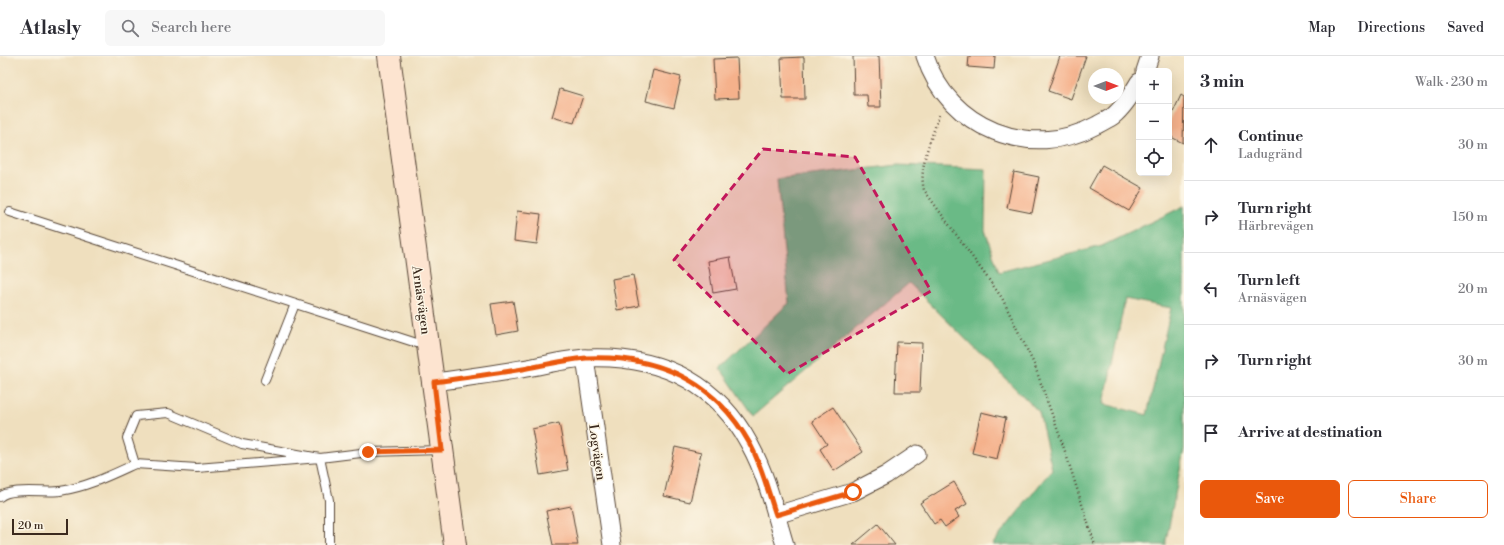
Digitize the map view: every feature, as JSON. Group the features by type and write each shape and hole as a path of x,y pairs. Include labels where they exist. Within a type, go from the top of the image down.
{"street":[{"name":"Arnäsvägen","path":"389,56 455,545"},
{"path":"925,56 935,81 945,95 963,114 976,123 998,132 1033,140 1056,140 1086,131 1114,116 1136,87"},
{"path":"1146,68 1150,56"},
{"path":"434,382 584,358 627,358 654,364 690,380 722,405 750,445 759,463 785,545"},
{"name":"Logvägen","path":"584,358 612,545"},
{"path":"776,515 853,492 886,475 917,454"}],"lane":[{"path":"10,212 429,346"},
{"path":"265,380 294,304"},
{"path":"135,464 127,438 136,416 168,414 242,444 320,458"},
{"path":"0,497 10,492 66,489 92,483 135,464 197,468 320,458 368,452 442,450"},
{"path":"320,458 329,500 329,545"}],"path":[{"path":"945,95 924,163 921,179 924,190 1002,298 1034,364 1064,448 1095,545"}],"highlighted area":[{"path":"763,149 855,157 931,291 787,374 674,260"}],"green space":[{"path":"898,165 986,169 985,230 999,272 1102,246 1184,206 1184,449 1166,545 992,545 1052,469 1039,412 909,283 753,416 720,368 789,303 777,179","holes":["1125,299 1171,308 1147,415 1104,404"]}],"building":[{"path":"853,56 879,56 881,107 868,107 867,95 854,95"},
{"path":"969,56 995,56 994,69 968,67"},
{"path":"1060,56 1086,56 1071,99 1048,91"},
{"path":"804,57 805,99 783,99 781,58"},
{"path":"737,58 739,98 715,99 713,59"},
{"path":"653,70 681,77 674,108 646,101"},
{"path":"560,89 583,96 574,123 552,117"},
{"path":"1181,95 1184,97 1183,143 1172,138 1172,114"},
{"path":"1102,165 1143,188 1129,211 1089,188"},
{"path":"1014,172 1039,177 1032,213 1007,208"},
{"path":"517,211 541,214 537,244 514,241"},
{"path":"730,257 736,289 713,293 708,261"},
{"path":"633,275 639,306 617,310 612,279"},
{"path":"513,301 518,331 496,335 491,304"},
{"path":"897,342 922,343 920,392 895,392"},
{"path":"833,407 863,452 834,471 820,449 827,444 812,421"},
{"path":"981,412 1006,418 997,459 972,453"},
{"path":"559,423 568,470 540,475 532,429"},
{"path":"675,447 701,453 690,502 664,496"},
{"path":"954,482 967,504 955,511 959,517 945,527 940,520 934,524 920,503"},
{"path":"571,506 578,545 553,545 546,511"},
{"path":"878,524 895,545 853,545"}],"route":[{"path":"368,452 442,450 434,382 584,358 627,358 654,364 690,380 722,405 740,428 759,463 776,515 853,492"}]}
